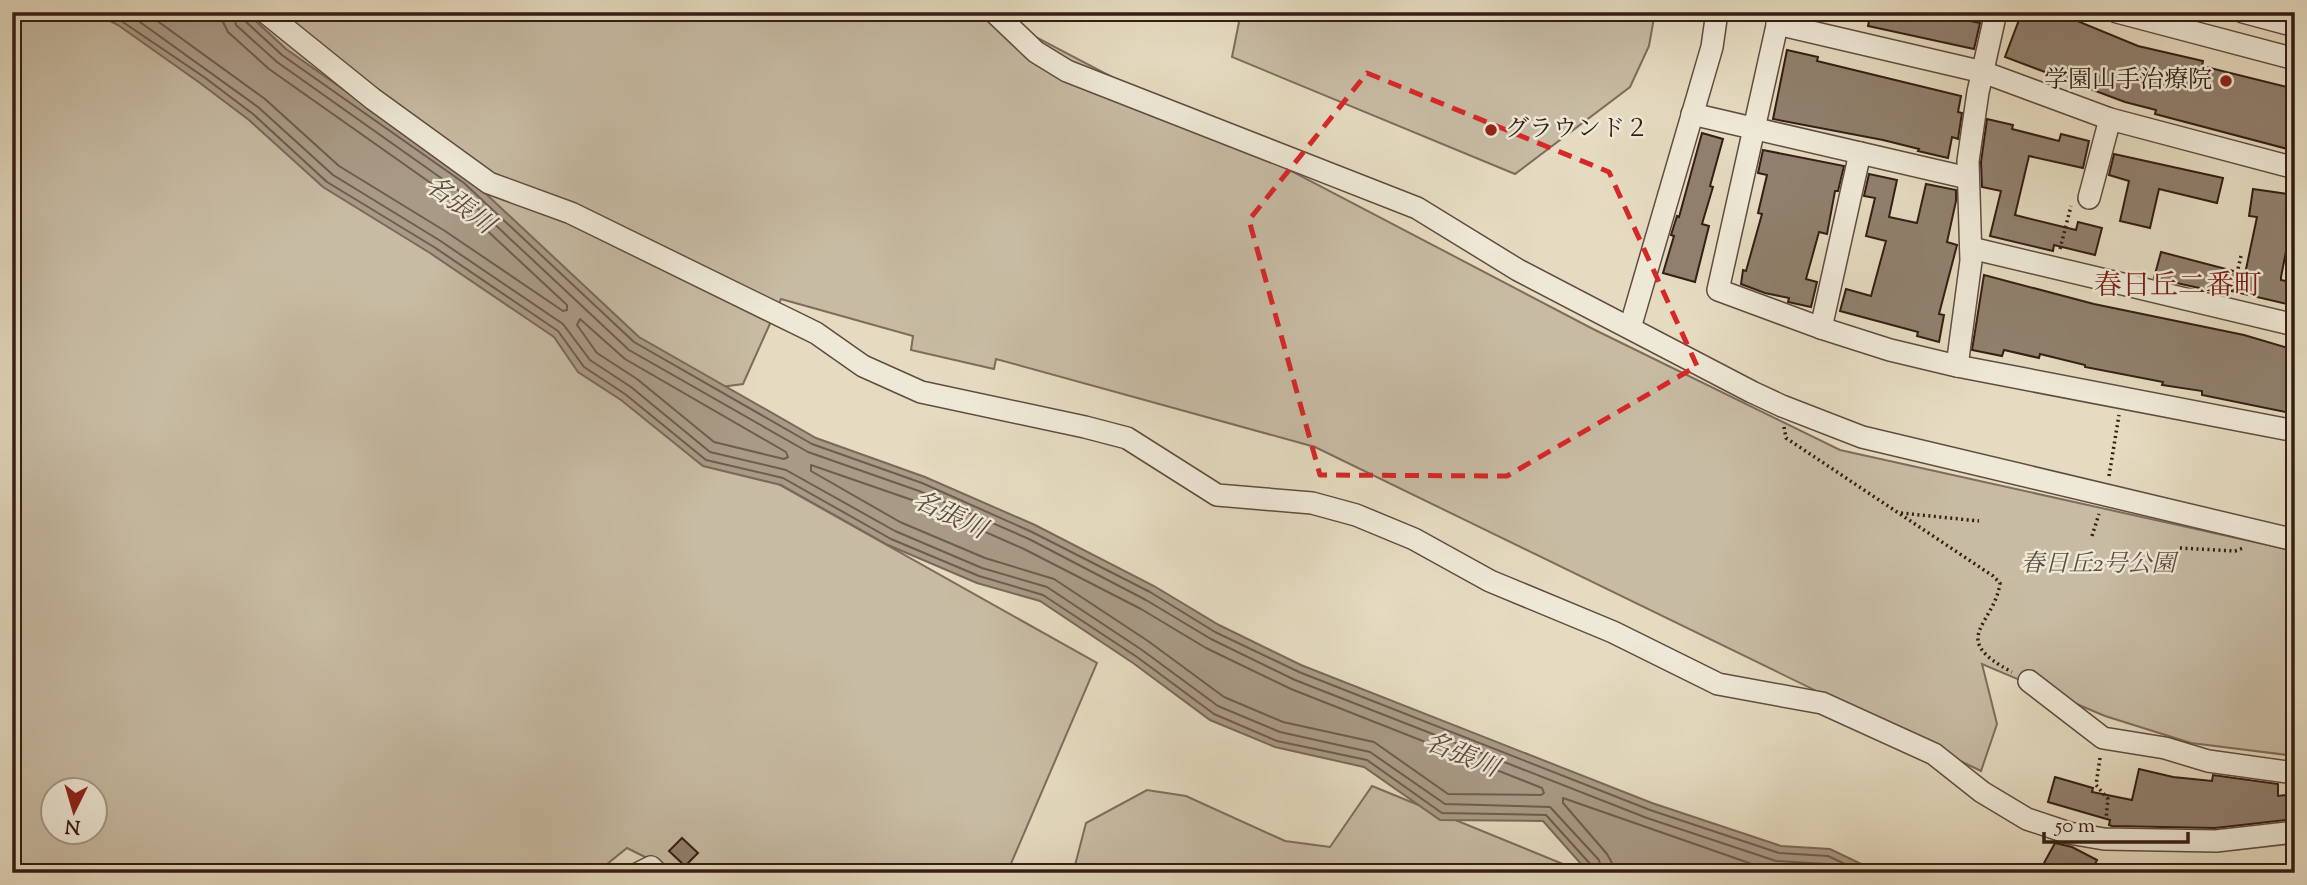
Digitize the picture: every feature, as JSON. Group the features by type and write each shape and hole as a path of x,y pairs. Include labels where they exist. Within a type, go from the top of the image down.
{"street":[{"path":"265,12 373,99 489,183 571,213 816,333 863,366 921,393 1127,438 1217,495 1312,503 1356,515 1414,539 1490,581 1613,632 1718,684 1822,703 1934,754 1982,792 2027,819 2068,833 2104,839 2216,841 2295,832"},
{"path":"995,12 1029,46 1067,71 1417,208 1518,270 1782,406 1861,437 2295,540"},
{"path":"1630,328 1712,47 1717,12"},
{"path":"1956,366 1971,248 1971,195 1968,178 1978,92 1996,12"},
{"path":"2117,12 2295,58"},
{"path":"2243,12 2295,26"},
{"path":"2295,167 2110,119 1983,72 1779,18 1717,290 1890,350 1956,366 2295,431"},
{"path":"1692,114 1968,178"},
{"path":"2089,198 2110,119"},
{"path":"1821,328 1860,153"},
{"path":"1971,248 2295,325"},
{"path":"2029,681 2103,738 2165,748 2208,761 2295,773"},
{"path":"639,873 651,867 657,873"}],"path":[{"path":"2055,268 2070,206 2089,198"},
{"path":"2229,309 2241,256"},
{"path":"2092,536 2105,495 2122,399"},
{"path":"1782,406 1786,438 2000,583 1999,593 1980,627 1977,638 1984,653 2029,681"},
{"path":"1899,513 1979,521"},
{"path":"2103,738 2096,785 2108,799 2104,839"}],"highlighted area":[{"path":"1367,73 1609,172 1697,366 1507,476 1320,475 1249,220"}],"green space":[{"name":"春日丘2号公園","path":"12,12 988,12 1593,329 1840,450 2295,551 2295,756 2191,743 2105,716 1982,664 1997,724 1981,771 1315,447 996,359 994,369 911,350 913,336 781,299 743,384 623,400 650,412 1097,663 1007,873 677,873 627,848 596,873 12,873"},
{"name":"グラウンド２","path":"1241,12 1655,12 1649,46 1630,87 1515,174 1232,57"},
{"path":"1372,786 1585,873 1073,873 1086,823 1147,790 1186,796 1285,841 1330,847"}],"water":[{"name":"名張川","path":"93,12 246,12 286,49 468,177 639,337 816,438 925,477 1035,525 1154,586 1219,625 1301,665 1652,803 1781,846 1830,849 1880,873 1589,873 1543,821 1440,820 1364,767 1275,747 1210,720 1133,663 1040,601 977,583 888,545 781,485 703,466 621,400 578,372 554,337 430,253 323,187 249,120 118,25"}],"building":[{"path":"1871,12 1927,12 1980,23 1974,49 1868,26"},
{"path":"2022,12 2045,12 2062,19 2063,15 2138,46 2203,61 2202,66 2295,89 2295,151 2155,114 2156,110 2125,102 2005,57"},
{"path":"1787,50 1818,57 1817,61 1961,96 1958,112 1962,113 1958,139 1952,137 1948,158 1883,140 1773,119"},
{"path":"1987,119 2013,125 2012,129 2059,141 2061,134 2089,141 2083,168 2029,156 2015,215 2076,230 2078,222 2102,228 2095,255 2054,245 2053,251 1990,236 2001,191 1982,187 1981,162"},
{"path":"1702,133 1723,139 1702,224 1709,226 1695,282 1663,273 1674,236 1671,235 1677,216 1679,217"},
{"path":"1763,150 1844,166 1838,191 1835,191 1827,234 1819,232 1806,279 1817,282 1811,307 1788,302 1789,298 1741,284 1743,270 1746,271 1762,214 1758,213 1767,175 1758,173"},
{"path":"2114,154 2223,178 2217,203 2159,189 2150,228 2120,221 2129,181 2109,175"},
{"path":"1869,174 1897,180 1889,217 1917,223 1926,184 1956,190 1947,242 1957,245 1939,314 1944,315 1939,342 1917,336 1918,332 1840,311 1846,289 1871,296 1886,241 1866,236 1875,198 1864,196"},
{"path":"2253,189 2295,195 2295,221 2292,221 2281,280 2295,283 2295,306 2223,289 2222,293 2154,278 2161,252 2245,274 2257,217 2249,216"},
{"path":"1984,275 2094,304 2244,335 2295,350 2295,414 2202,395 2202,391 2162,385 2163,382 2085,367 2040,354 2039,358 2004,350 2002,356 1972,350"},
{"path":"2139,769 2173,777 2212,781 2213,775 2278,784 2278,796 2295,794 2295,819 2215,828 2112,826 2109,825 2110,820 2048,802 2055,777 2093,788 2092,792 2132,800"},
{"path":"682,838 698,853 685,866 669,851"},
{"path":"2055,843 2072,847 2097,860 2091,873 2063,873 2044,863"}],"place":[{"name":"学園山手治療院","path":"2226,81"},
{"name":"グラウンド２","path":"1491,130"}],"district":[{"name":"春日丘二番町","path":"2178,287"}]}
